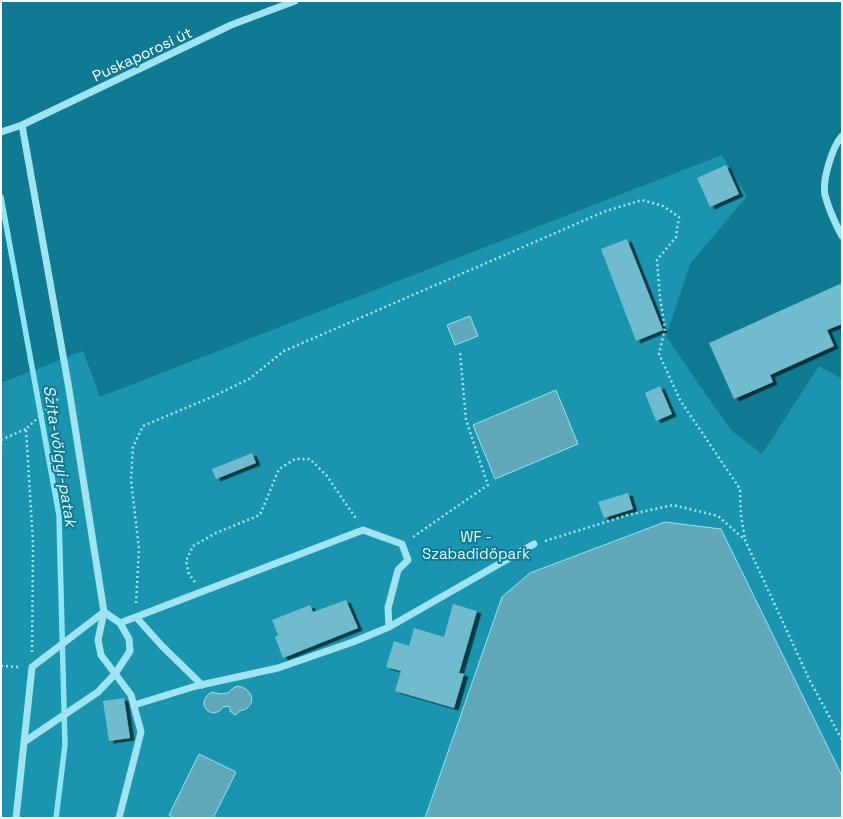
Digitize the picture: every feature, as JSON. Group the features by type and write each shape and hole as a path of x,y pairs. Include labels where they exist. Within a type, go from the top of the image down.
{"street":[{"name":"Puskaporosi út","path":"1,132 22,125 232,26 295,1"},
{"path":"22,125 68,381 104,612 98,640 101,655 131,695 141,732 119,818"},
{"path":"842,136 838,140 828,162 825,193 832,216 842,236"},
{"path":"120,624 363,530 402,544 408,560 398,570 388,608 389,627"},
{"path":"134,705 202,685 278,668 353,642 389,627 534,544"},
{"path":"24,742 98,692 115,674 130,651 129,639 120,624 104,612"},
{"path":"16,818 32,667 104,612"},
{"path":"136,617 162,646 202,685"}],"path":[{"path":"136,617 139,549 131,480 133,447 143,426 214,396 249,379 284,350 606,211 642,200 663,206 679,217 676,236 656,260 665,328 658,354 680,400 740,489 741,515 745,540 810,681 842,740"},
{"path":"402,544 488,485 466,420 460,352"},
{"path":"1,455 1,440 26,428 52,405"},
{"path":"1,666 32,667 33,542 26,428"},
{"path":"205,590 198,585 189,574 186,561 193,546 216,533 260,515 279,469 295,459 310,459 327,476 363,530"},
{"path":"534,544 628,514 672,505 718,516 745,540"}],"green space":[{"name":"WF - Szabadidőpark","path":"722,155 747,196 690,264 666,336 732,431 762,454 819,366 842,379 842,818 1,818 1,383 83,351 100,397"}],"shaded area":[{"path":"470,316 478,336 455,345 447,325"},
{"path":"556,390 578,444 495,479 473,425"},
{"path":"665,522 721,529 842,776 842,818 425,818 502,597 530,573"},
{"path":"237,686 248,691 252,698 250,705 246,709 235,715 230,711 229,706 223,707 214,713 206,709 204,701 212,692 220,694 228,693"},
{"path":"199,754 236,772 213,818 174,818 169,815"}],"building":[{"path":"726,165 739,194 710,207 697,178"},
{"path":"627,239 663,330 636,341 601,249"},
{"path":"842,283 842,324 827,330 834,346 770,375 773,382 734,399 709,343"},
{"path":"660,386 672,414 656,421 645,393"},
{"path":"252,453 256,463 216,479 212,469"},
{"path":"628,493 633,509 604,518 598,502"},
{"path":"346,600 358,628 283,658 275,637 278,635 272,620 310,605 313,612"},
{"path":"453,604 477,611 459,673 464,674 454,708 395,691 401,671 386,667 394,641 409,646 414,628 444,637"},
{"path":"124,698 130,738 109,741 103,701"}],"waterway":[{"name":"Szita-völgyi-patak","path":"1,197 59,515 65,745 56,818"}]}
